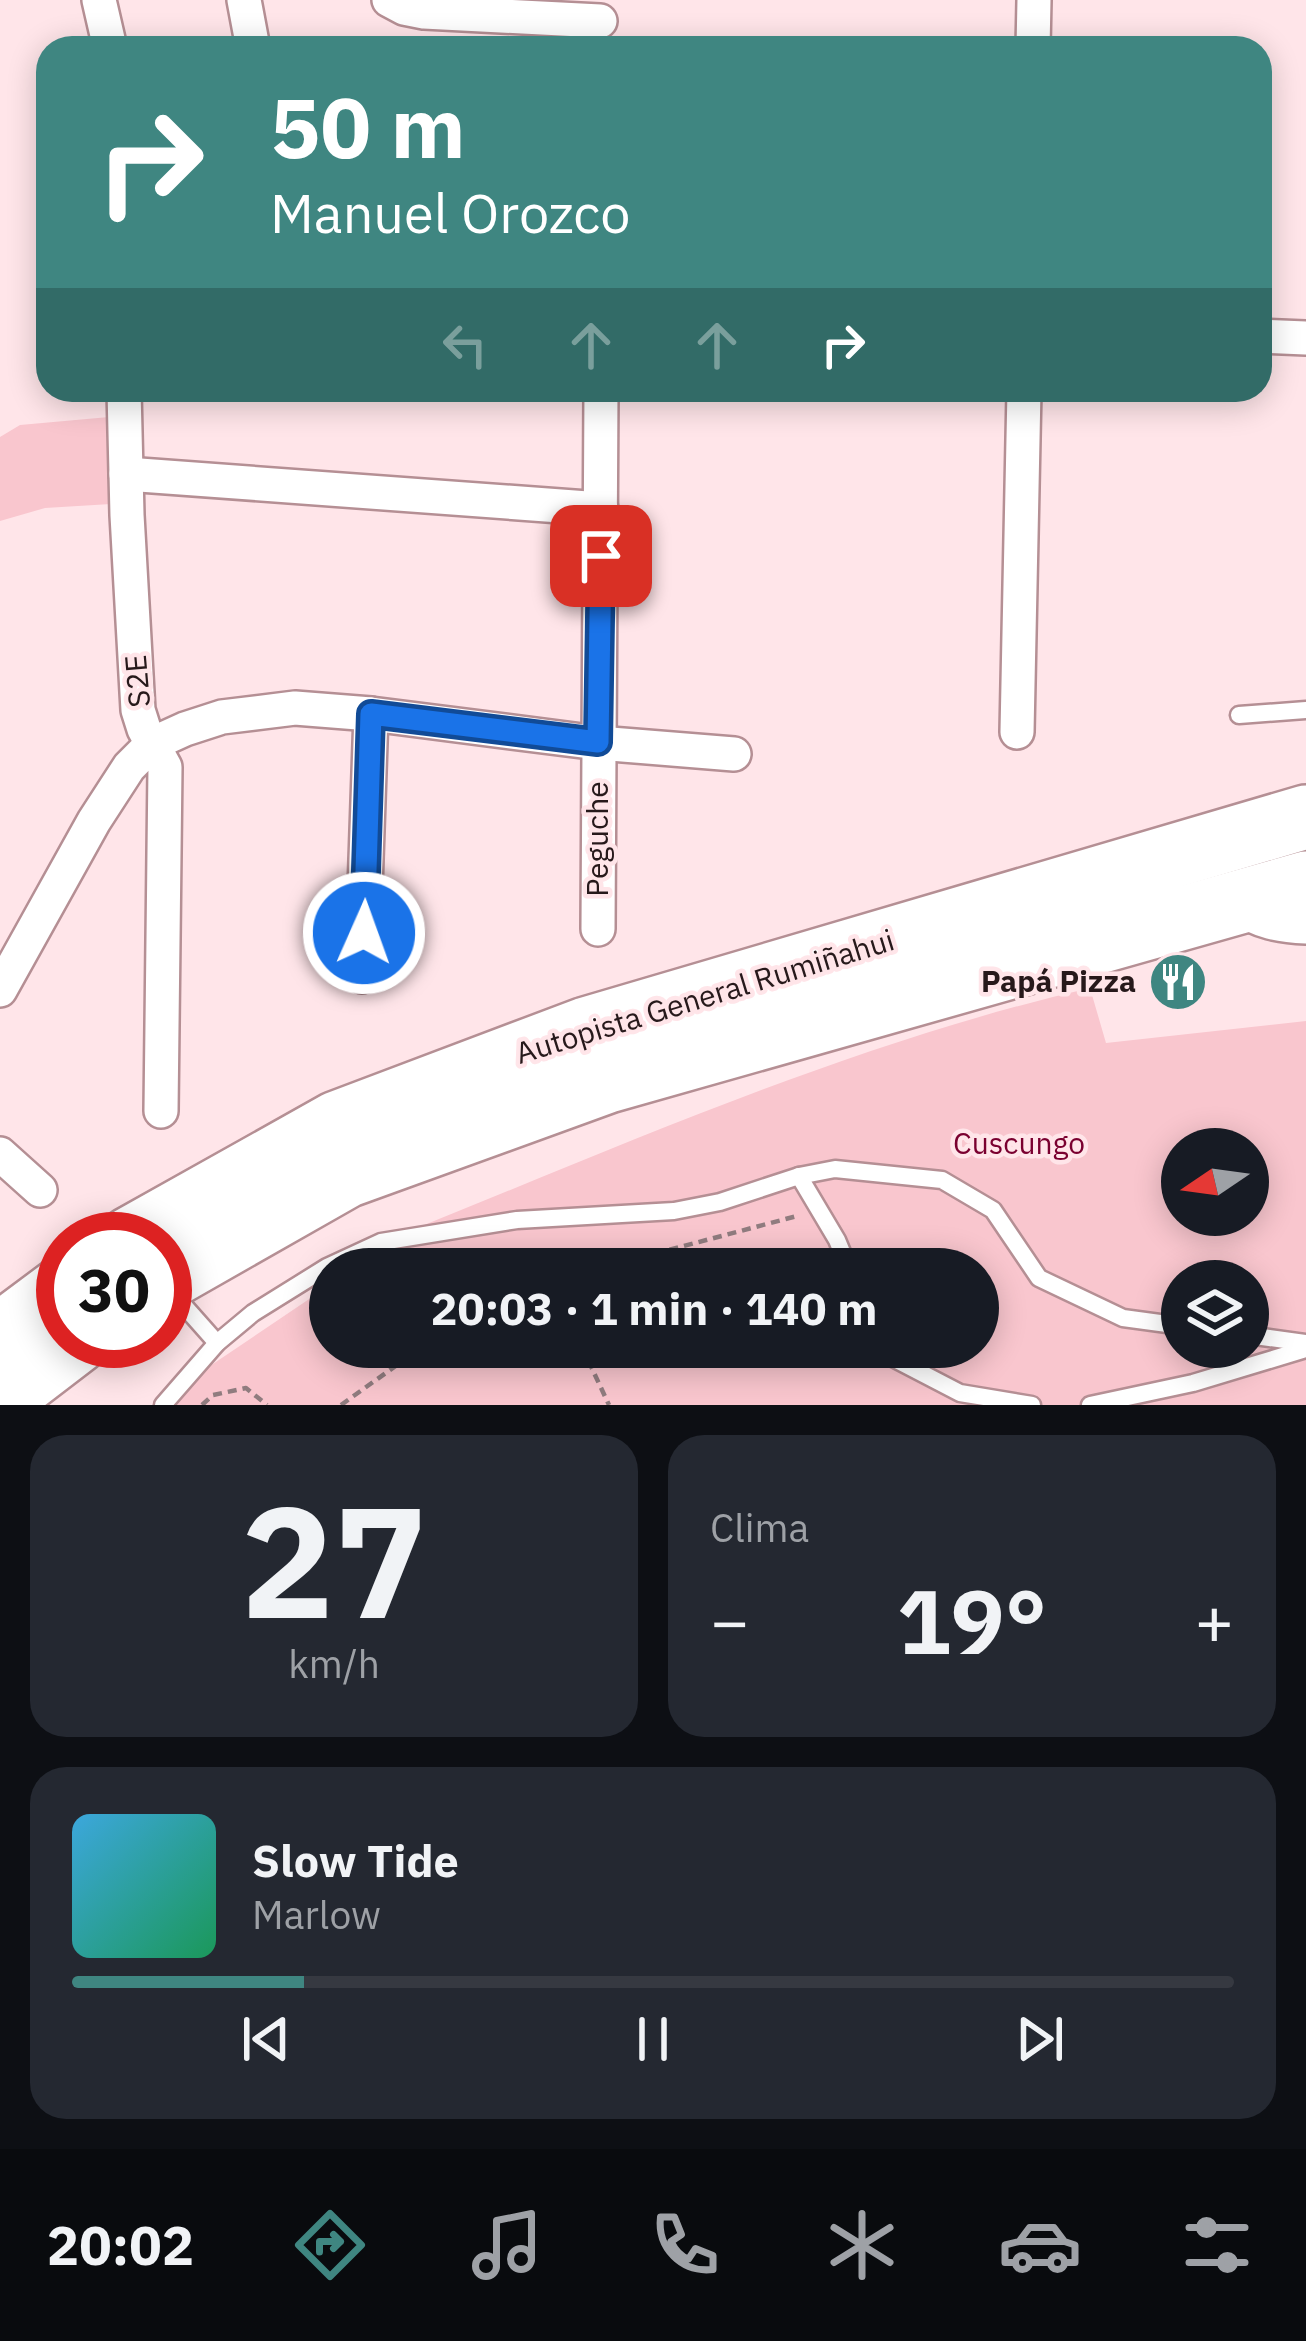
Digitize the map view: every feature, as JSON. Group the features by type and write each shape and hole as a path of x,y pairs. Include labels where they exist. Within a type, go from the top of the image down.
{"highway":[{"name":"Autopista General Rumiñahui","path":"178,1212 337,1123 586,1029 1306,817"},
{"name":"Autopista General Rumiñahui","path":"192,1266 346,1177 608,1081 1306,883"},
{"path":"0,1335 36,1308"},
{"path":"0,1400 42,1368"}],"street":[{"path":"99,0 107,36"},
{"path":"244,0 252,36"},
{"path":"389,0 424,12 599,23"},
{"path":"1033,36 1034,0"},
{"path":"1272,337 1306,338"},
{"name":"S2E","path":"124,402 138,710 165,767 166,782 161,1111"},
{"name":"Peguche","path":"598,928 601,402"},
{"path":"1017,733 1024,402"},
{"path":"126,474 601,509"},
{"path":"0,990 12,940 129,767 152,744 184,729 222,717 295,708 734,754"},
{"path":"362,976 371,714"},
{"path":"1232,903 1252,918 1306,927"},
{"path":"0,1154 40,1190"}],"lane":[{"path":"1239,716 1306,710"},
{"path":"163,1405 217,1343 253,1313 381,1242 518,1220 674,1211 835,1168 942,1180 993,1210 1039,1278 1123,1318 1161,1323"},
{"path":"800,1176 840,1248"},
{"path":"192,1314 217,1343"},
{"path":"1269,1339 1306,1346"},
{"path":"1090,1405 1193,1383 1306,1346"},
{"path":"911,1368 960,1394 1032,1405"}],"path":[{"path":"676,1248 819,1210"},
{"path":"341,1405 393,1368"},
{"path":"592,1368 609,1405"},
{"path":"202,1405 213,1395 246,1388 267,1405"}],"green space":[{"path":"109,417 111,504 45,508 0,521 0,437 20,425"},
{"name":"Cuscungo","path":"1090,988 1106,1043 1306,1021 1306,1405 152,1405 309,1299 309,1368 999,1368 999,1248 384,1248 407,1232 660,1129 915,1037"}],"place":[{"name":"Papá Pizza","path":"1178,982"}],"route":[{"path":"364,933 371,714 598,742 601,556"}]}
